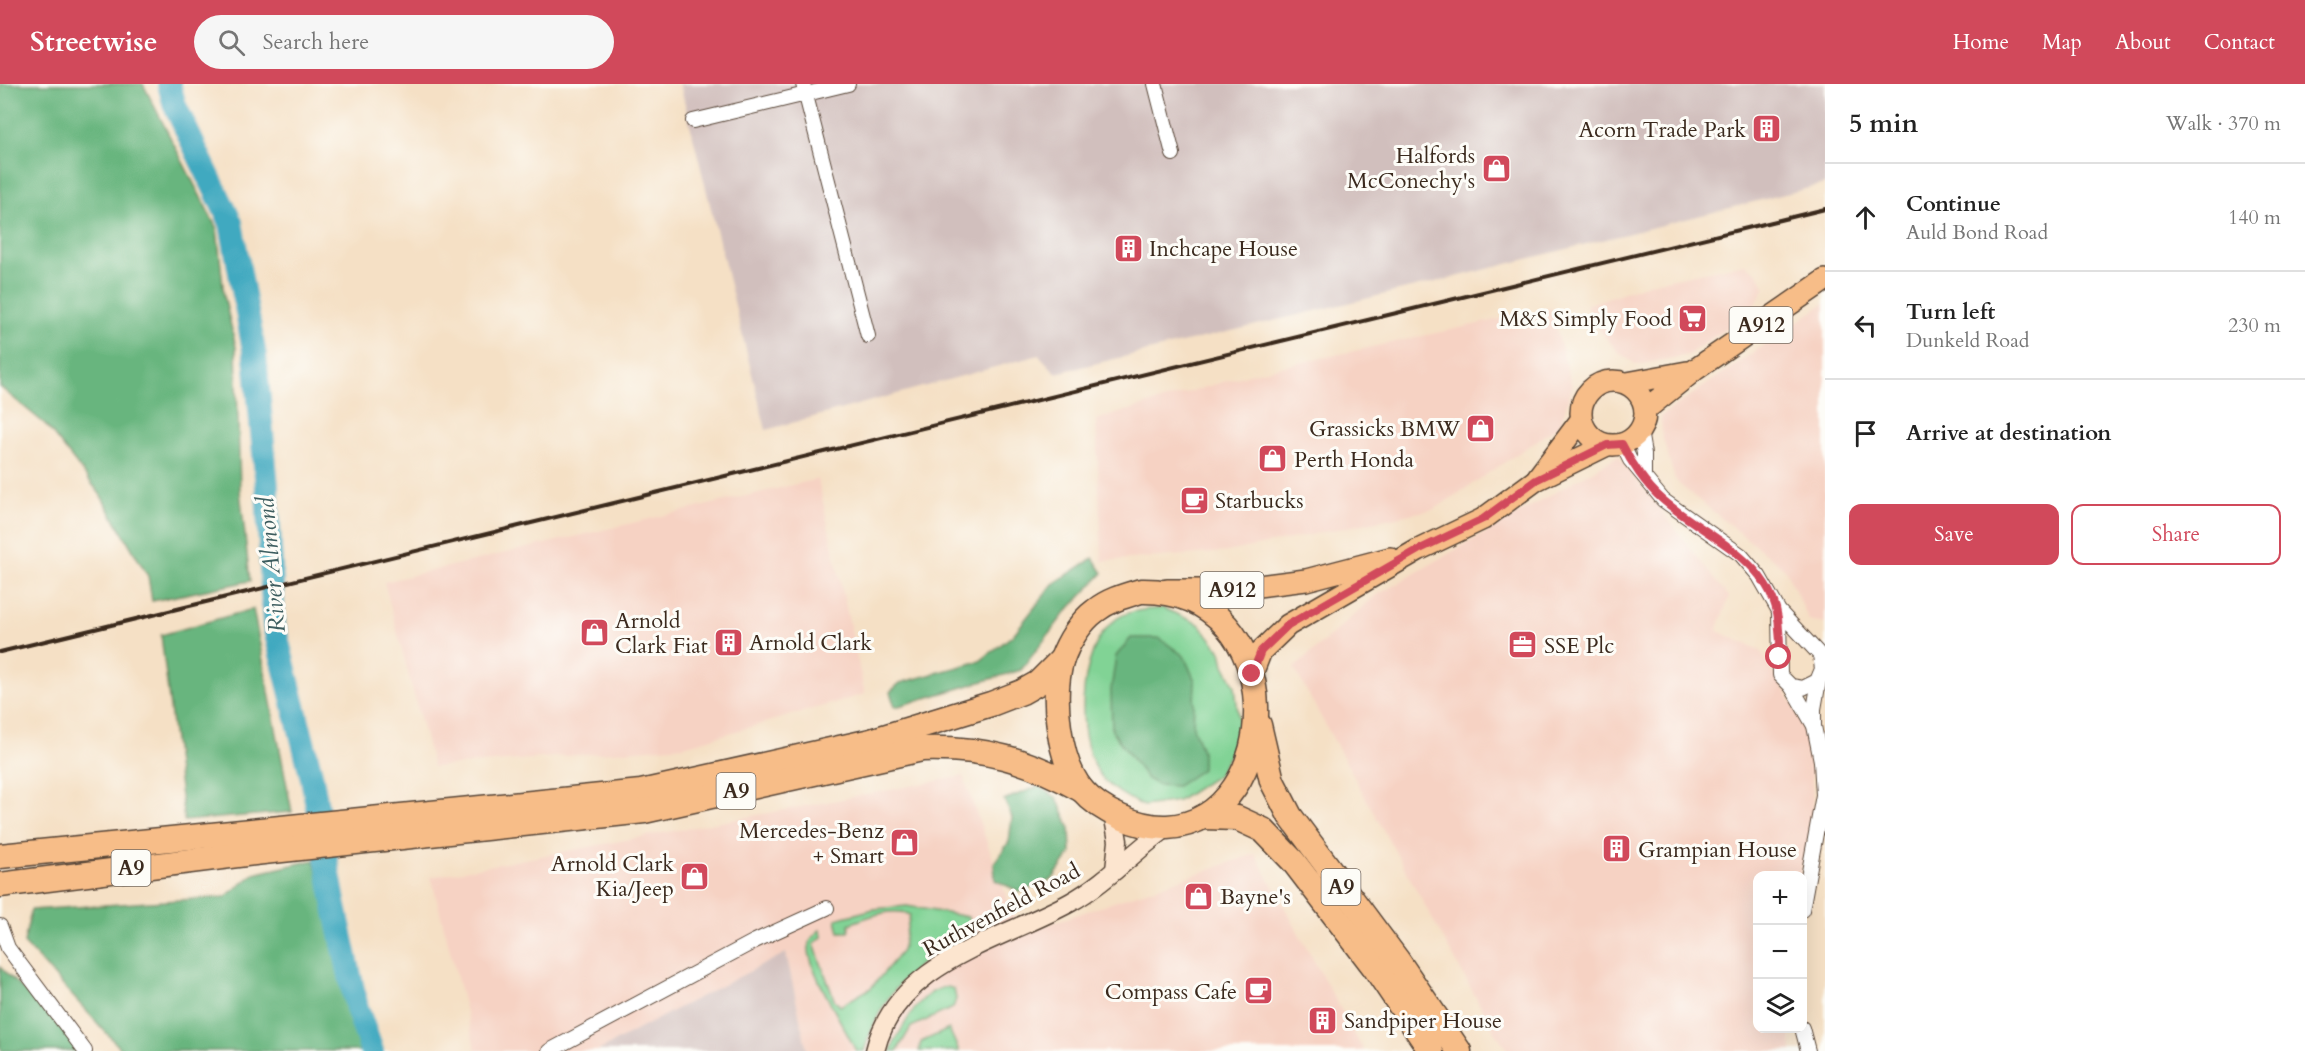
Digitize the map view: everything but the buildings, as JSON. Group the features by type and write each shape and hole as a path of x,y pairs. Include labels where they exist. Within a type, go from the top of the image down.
{"highway":[{"path":"1141,591 1158,591 1196,601 1215,613 1237,639 1252,674 1256,708 1254,738 1242,775 1220,803 1204,817 1168,827 1143,824 1113,813 1082,790 1064,757 1061,743 1059,693 1062,659 1071,641 1095,611 1116,598 1141,591"},
{"name":"A9","path":"379,830 641,792 871,741 1022,692 1050,673 1062,659"},
{"name":"A9","path":"1256,708 1272,781 1290,816 1398,961 1459,1051"},
{"name":"A9","path":"0,856 261,840 644,811 922,749 958,748 1004,755 1046,770 1082,790"},
{"name":"A9","path":"1204,817 1237,818 1263,830 1293,861 1375,968 1431,1051"},
{"name":"A9","path":"0,885 261,840"}],"main road":[{"name":"A912","path":"1645,410 1696,369 1825,280"},
{"name":"A912","path":"1536,480 1581,420 1582,403 1591,388 1606,381 1627,383 1654,380 1696,369"},
{"path":"1627,383 1640,394 1645,410 1640,431"},
{"path":"1581,420 1591,436 1615,444"},
{"name":"A912","path":"1252,674 1261,651 1288,625 1418,550 1483,519 1536,480 1640,431"},
{"name":"A912","path":"1158,591 1180,588 1227,590 1306,580 1418,550"}],"street":[{"path":"693,122 805,89 848,84"},
{"path":"1155,84 1173,154"},
{"path":"805,89 867,336"},
{"path":"1640,431 1644,454 1644,475"},
{"path":"1615,444 1644,475 1663,500 1741,555 1759,576 1779,611 1820,655 1822,662 1814,726 1821,761 1823,795 1807,887"},
{"path":"1779,611 1778,668 1780,675 1791,686 1814,726"},
{"path":"1780,655 1792,644 1809,644"},
{"path":"1791,686 1810,686 1820,675"},
{"name":"Ruthvenfield Road","path":"1113,813 1118,841 1115,870"},
{"name":"Ruthvenfield Road","path":"875,1051 889,1017 915,984 967,951 1071,902 1168,827"},
{"path":"549,1051 755,941 827,908"},
{"path":"0,926 8,948 85,1051"},
{"path":"1803,1033 1808,1051"}],"shaded area":[{"path":"680,84 1825,84 1825,184 1436,282 1056,373 1039,355 766,430"},
{"path":"1745,264 1757,272 1765,288 1750,312 1688,355 1637,365 1618,352 1598,328 1586,305 1654,282"},
{"path":"1825,303 1825,624 1809,620 1785,569 1675,479 1662,436 1661,416"},
{"path":"1551,308 1572,387 1560,425 1435,509 1227,552 1102,561 1096,420 1253,373"},
{"path":"1618,456 1729,597 1717,631 1760,650 1793,704 1810,748 1814,818 1801,871 1753,871 1753,1033 1790,1033 1792,1051 1508,1051 1492,1027 1294,668 1374,597"},
{"path":"818,479 865,694 684,746 433,767 384,582"},
{"path":"963,776 1020,934 1255,854 1364,1051 807,1051 786,953 598,1051 476,1051 431,877"},
{"path":"786,953 807,1051 598,1051 678,1008"}],"green space":[{"path":"0,84 143,84 217,229 224,296 236,347 240,490 250,581 152,601 148,576 100,494 45,424 0,387"},
{"path":"1093,558 1103,573 1065,613 1021,670 895,707 890,692 900,683 980,661 1013,635 1053,584"},
{"path":"1163,608 1199,624 1221,651 1224,665 1235,686 1239,722 1232,751 1218,775 1178,801 1144,806 1109,785 1094,765 1087,745 1083,698 1086,674 1102,634 1120,616"},
{"path":"253,609 292,812 184,821 161,635"},
{"path":"1131,638 1159,638 1184,656 1195,681 1193,727 1202,751 1202,769 1177,786 1158,785 1147,779 1112,731 1111,690 1116,656"},
{"path":"1039,786 1057,798 1070,828 1071,853 1052,880 1020,892 995,880 994,863 1009,842 1012,817 1004,800"},
{"path":"314,860 364,1051 123,1051 24,943 31,910 225,897 254,874"},
{"path":"907,906 968,917 972,930 923,962 900,983 876,1020 864,1051 856,1051 814,970 810,958 810,942 821,929 822,937 814,944 834,999 840,1006 871,988 902,951 910,915 895,912 879,914 849,924 849,932 839,932 836,919 874,909"},
{"path":"0,967 85,1051 2,1051 0,1048"},
{"path":"948,987 954,989 956,999 953,1008 911,1027 897,1051 890,1051 920,1002 938,989"},
{"path":"949,1029 959,1051 919,1051 921,1042"}],"waterway":[{"name":"River Almond","path":"169,84 175,106 231,223 255,356 267,487 274,626 312,778 334,902 357,1008 372,1051"}],"railway":[{"path":"0,652 1825,209"}],"place":[{"name":"Acorn Trade Park","path":"1767,129"},
{"name":"Halfords McConechy's","path":"1496,168"},
{"name":"Inchcape House","path":"1128,248"},
{"name":"M&S Simply Food","path":"1693,318"},
{"name":"Grassicks BMW","path":"1481,428"},
{"name":"Perth Honda","path":"1273,459"},
{"name":"Starbucks","path":"1194,500"},
{"name":"Arnold Clark Fiat","path":"594,633"},
{"name":"Arnold Clark","path":"728,642"},
{"name":"SSE Plc","path":"1523,645"},
{"name":"Mercedes-Benz + Smart","path":"905,843"},
{"name":"Grampian House","path":"1617,849"},
{"name":"Arnold Clark Kia/Jeep","path":"695,876"},
{"name":"Bayne's","path":"1199,896"},
{"name":"Compass Cafe","path":"1258,991"},
{"name":"Sandpiper House","path":"1323,1020"}],"route":[{"path":"1252,674 1261,651 1288,625 1418,550 1483,519 1536,480 1607,445 1622,444 1630,460 1663,500 1741,555 1759,576 1779,611 1779,657"}]}
